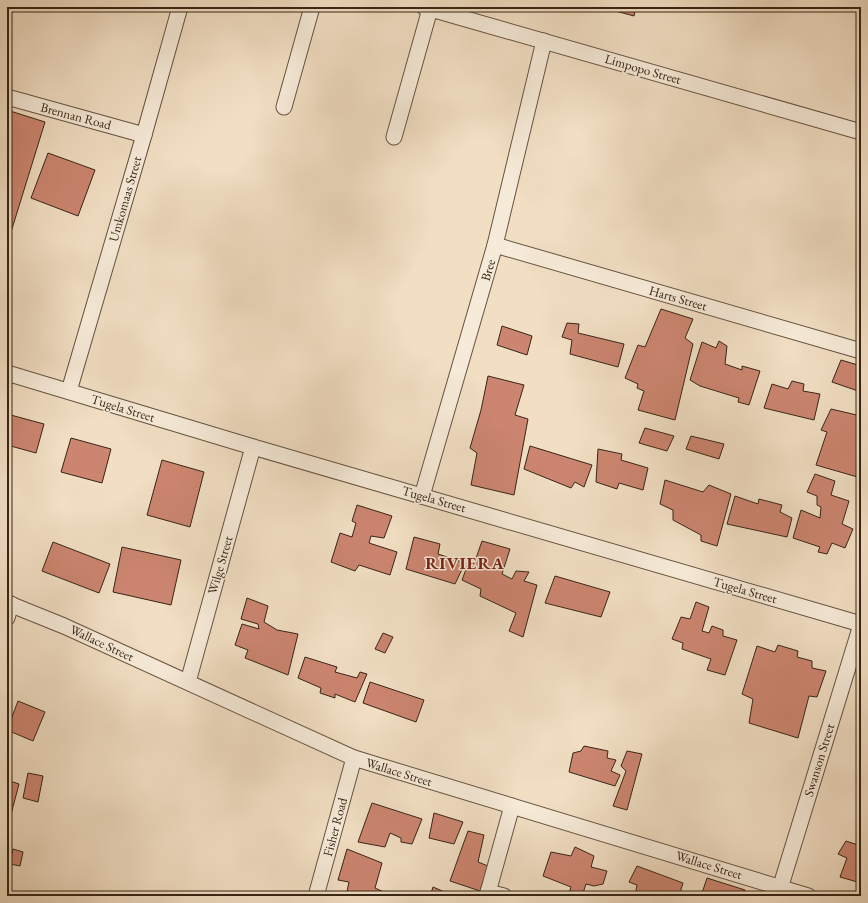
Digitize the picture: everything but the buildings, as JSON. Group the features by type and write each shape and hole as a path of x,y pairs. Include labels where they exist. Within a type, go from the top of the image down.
{"street":[{"name":"Umkomaas Street","path":"69,391 180,7"},
{"path":"284,107 312,7"},
{"path":"394,136 427,8"},
{"name":"Limpopo Street","path":"427,8 861,132"},
{"name":"Bree","path":"422,496 495,245 544,42"},
{"name":"Brennan Road","path":"7,97 144,135"},
{"name":"Harts Street","path":"495,245 861,351"},
{"name":"Tugela Street","path":"7,373 253,447 861,624"},
{"name":"Wilge Street","path":"188,682 253,447"},
{"name":"Wallace Street","path":"8,608 64,626 354,758 512,806 779,891 808,896"},
{"name":"Swanson Street","path":"779,891 861,624"},
{"name":"Fisher Road","path":"316,896 354,758"},
{"path":"504,896 487,894 512,806"}],"district":[{"name":"RIVIERA","path":"465,563"}]}
